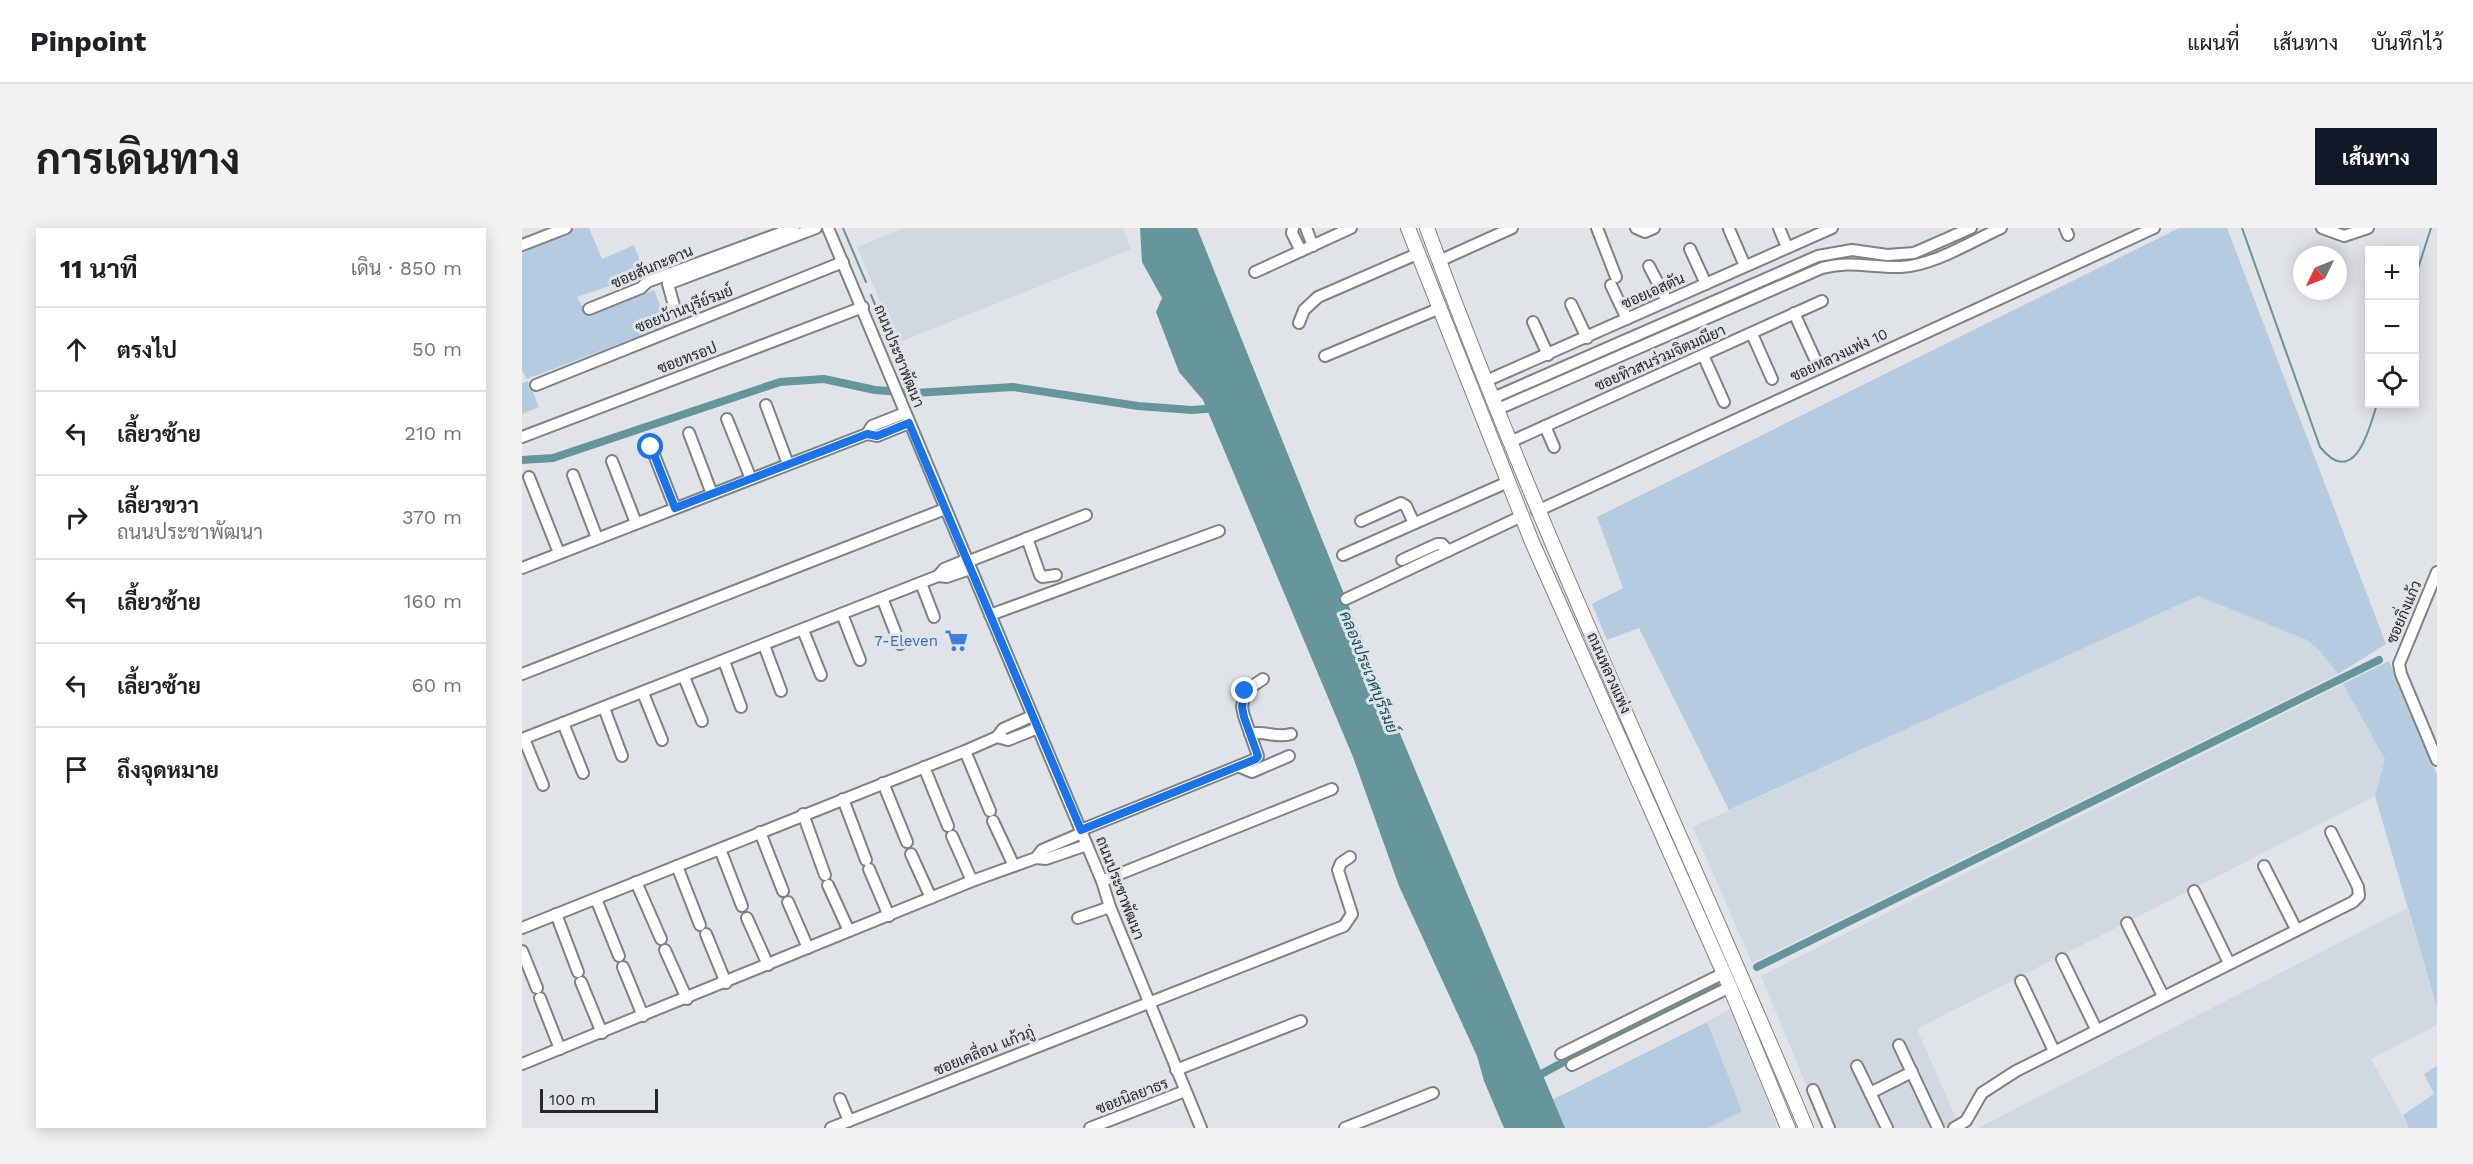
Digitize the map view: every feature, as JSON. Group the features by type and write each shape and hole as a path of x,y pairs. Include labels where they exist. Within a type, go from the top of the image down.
{"main road":[{"name":"ถนนหลวงแพ่ง","path":"1408,228 1438,309 1532,542 1724,973 1788,1128"},
{"name":"ถนนหลวงแพ่ง","path":"1427,228 1547,535 1734,956 1806,1128"},
{"path":"1438,309 1454,302"},
{"path":"1532,542 1547,535"}],"street":[{"path":"522,245 566,228"},
{"name":"ซอยสันกะดาน","path":"589,309 641,288 647,282 794,228"},
{"path":"676,313 668,284 816,228"},
{"name":"ถนนประชาพัฒนา","path":"828,228 863,307 967,564 1102,881 1148,1002 1201,1128"},
{"path":"1293,228 1292,233 1300,251"},
{"path":"1306,228 1313,246"},
{"path":"1256,272 1351,228"},
{"path":"1439,261 1512,228"},
{"path":"1597,228 1627,319"},
{"path":"1636,228 1645,232 1654,228"},
{"path":"1779,228 1788,247"},
{"path":"1496,404 1548,375 1818,256 1852,250 1887,255 1914,253 1971,228"},
{"path":"1496,404 1552,386 1822,268 1851,262 1886,267 1916,264 2001,228"},
{"name":"ซอยหลวงแพ่ง 10","path":"1537,511 2154,228"},
{"path":"2322,228 2344,236 2368,228"},
{"path":"1729,229 1745,266"},
{"name":"ซอยเอสตัน","path":"1486,381 1828,229"},
{"path":"1690,249 1706,284"},
{"path":"1299,323 1304,310 1318,297 1418,254"},
{"name":"ซอยบ้านบุรีย์รมย์","path":"536,385 843,262"},
{"path":"1649,266 1667,301"},
{"name":"ซอยทิวสนร่วมจิตมณียา","path":"1510,442 1822,301"},
{"path":"1571,304 1587,338"},
{"name":"ซอยทรอป","path":"522,437 863,307"},
{"path":"1325,356 1438,309"},
{"path":"1794,313 1815,359"},
{"path":"1533,322 1548,355"},
{"path":"1752,334 1772,379"},
{"path":"1703,355 1724,402"},
{"path":"1548,375 1552,386"},
{"path":"766,405 788,464"},
{"path":"522,568 867,434 877,436 907,418"},
{"path":"727,419 751,478"},
{"path":"1545,426 1554,447"},
{"path":"689,432 712,494"},
{"path":"651,447 675,508"},
{"path":"612,461 636,523"},
{"path":"573,475 597,538"},
{"path":"529,477 559,553"},
{"path":"1343,555 1508,482"},
{"path":"1361,521 1401,503 1406,506 1414,523"},
{"path":"522,674 945,509"},
{"path":"543,785 523,739 938,576 947,578 967,564 1086,515"},
{"path":"1346,599 1522,516"},
{"path":"990,615 1219,531"},
{"path":"1027,538 1040,575 1042,577 1056,575"},
{"path":"1402,560 1437,544 1442,544 1448,550"},
{"name":"ซอยกิ่งแก้ว","path":"2437,572 2399,664 2401,674 2437,760"},
{"path":"921,583 934,617"},
{"path":"882,598 900,644"},
{"path":"842,614 860,660"},
{"path":"802,630 821,675"},
{"path":"764,645 781,692"},
{"path":"724,661 741,707"},
{"path":"684,677 702,721"},
{"path":"1036,858 1042,850 1081,832 1240,767 1258,756 1244,717 1243,698 1250,685 1263,679"},
{"path":"643,693 662,740"},
{"path":"604,708 622,756"},
{"path":"522,928 965,751 997,737 1003,729 1032,716"},
{"path":"563,723 582,773"},
{"path":"997,737 1008,740 1038,729"},
{"path":"1250,734 1263,732 1283,736 1291,734"},
{"path":"965,751 1014,866"},
{"path":"1240,767 1252,772 1289,756"},
{"path":"924,766 972,881"},
{"path":"883,783 907,842"},
{"path":"1102,881 1332,789"},
{"path":"843,799 889,916"},
{"path":"803,814 826,880 849,932"},
{"path":"760,832 783,891"},
{"path":"1954,1128 1966,1121 1986,1090 2054,1051 2359,896 2358,887 2331,832"},
{"path":"522,1064 687,999 972,881 1036,858 1046,859 1087,845"},
{"path":"720,849 742,906"},
{"path":"911,854 931,898"},
{"name":"ซอยเคลื่อน แก้วภู่","path":"831,1128 1344,926 1352,914 1338,870 1341,863 1350,857"},
{"path":"677,866 726,983"},
{"path":"2264,866 2296,929"},
{"path":"636,882 661,939"},
{"path":"2194,891 2229,963"},
{"path":"596,899 643,1016"},
{"path":"788,902 808,948"},
{"path":"1078,918 1110,907"},
{"path":"556,914 602,1033"},
{"path":"747,918 768,965"},
{"path":"2127,923 2163,996"},
{"path":"665,950 687,999"},
{"path":"522,951 560,1049"},
{"path":"2062,959 2096,1029"},
{"path":"1561,1054 1724,973"},
{"path":"2021,981 2054,1051"},
{"path":"1572,1065 1730,987"},
{"path":"1176,1070 1302,1021"},
{"path":"1899,1045 1938,1128"},
{"path":"1857,1066 1887,1128"},
{"path":"1870,1093 1912,1072"},
{"path":"1813,1090 1829,1128"},
{"name":"ซอยนิลยาธร","path":"1090,1128 1185,1091"},
{"path":"1345,1128 1433,1093"},
{"path":"840,1099 849,1121"}],"shaded area":[{"path":"576,228 589,228 602,259 634,245 645,274 577,297 588,317 654,290 668,325 527,379 522,370 522,249"},
{"path":"905,228 1123,228 1131,249 898,343 857,247"},
{"path":"2179,228 2227,228 2386,644 2338,674 2319,650 2307,640 2198,596 1729,810 1639,628 1607,640 1592,604 1623,588 1597,517"},
{"path":"528,381 539,407 522,414 522,383"},
{"path":"2198,596 2307,640 2319,650 2338,674 1752,963 1693,827"},
{"path":"2389,661 2437,775 2437,1007 2375,796 2385,759 2343,684"},
{"path":"2343,684 2385,759 2375,796 1917,1029 1960,1128 1824,1128 1761,976"},
{"path":"2407,908 2437,1007 2437,1025 2371,1059 2409,1128 1978,1128"},
{"path":"1730,1009 1778,1128 1708,1128 1742,1111 1707,1022"},
{"path":"1707,1022 1742,1111 1708,1128 1565,1128 1552,1100"},
{"path":"2437,1066 2437,1128 2409,1128 2403,1115 2434,1094 2424,1074"}],"water":[{"name":"คลองประเวศบุรีรมย์","path":"1140,228 1197,228 1401,736 1565,1128 1504,1128 1484,1081 1477,1056 1399,886 1353,757 1203,400 1179,372 1156,312 1162,298 1142,262"}],"waterway":[{"path":"843,228 866,282"},
{"path":"2242,228 2320,447 2332,458 2342,462 2351,459 2364,441 2376,408"},
{"path":"2419,265 2431,228"},
{"path":"871,295 885,328"},
{"path":"522,460 553,458 780,382 824,379 875,390 915,393 1013,387 1138,406 1192,410 1217,408"},
{"path":"1757,967 2379,660"},
{"path":"1532,1079 1614,1035 1716,986"}],"place":[{"name":"7-Eleven","path":"956,641"}],"route":[{"path":"651,447 675,508 867,434 877,436 909,423 1081,830 1256,759 1258,756 1242,707 1245,691"}]}
